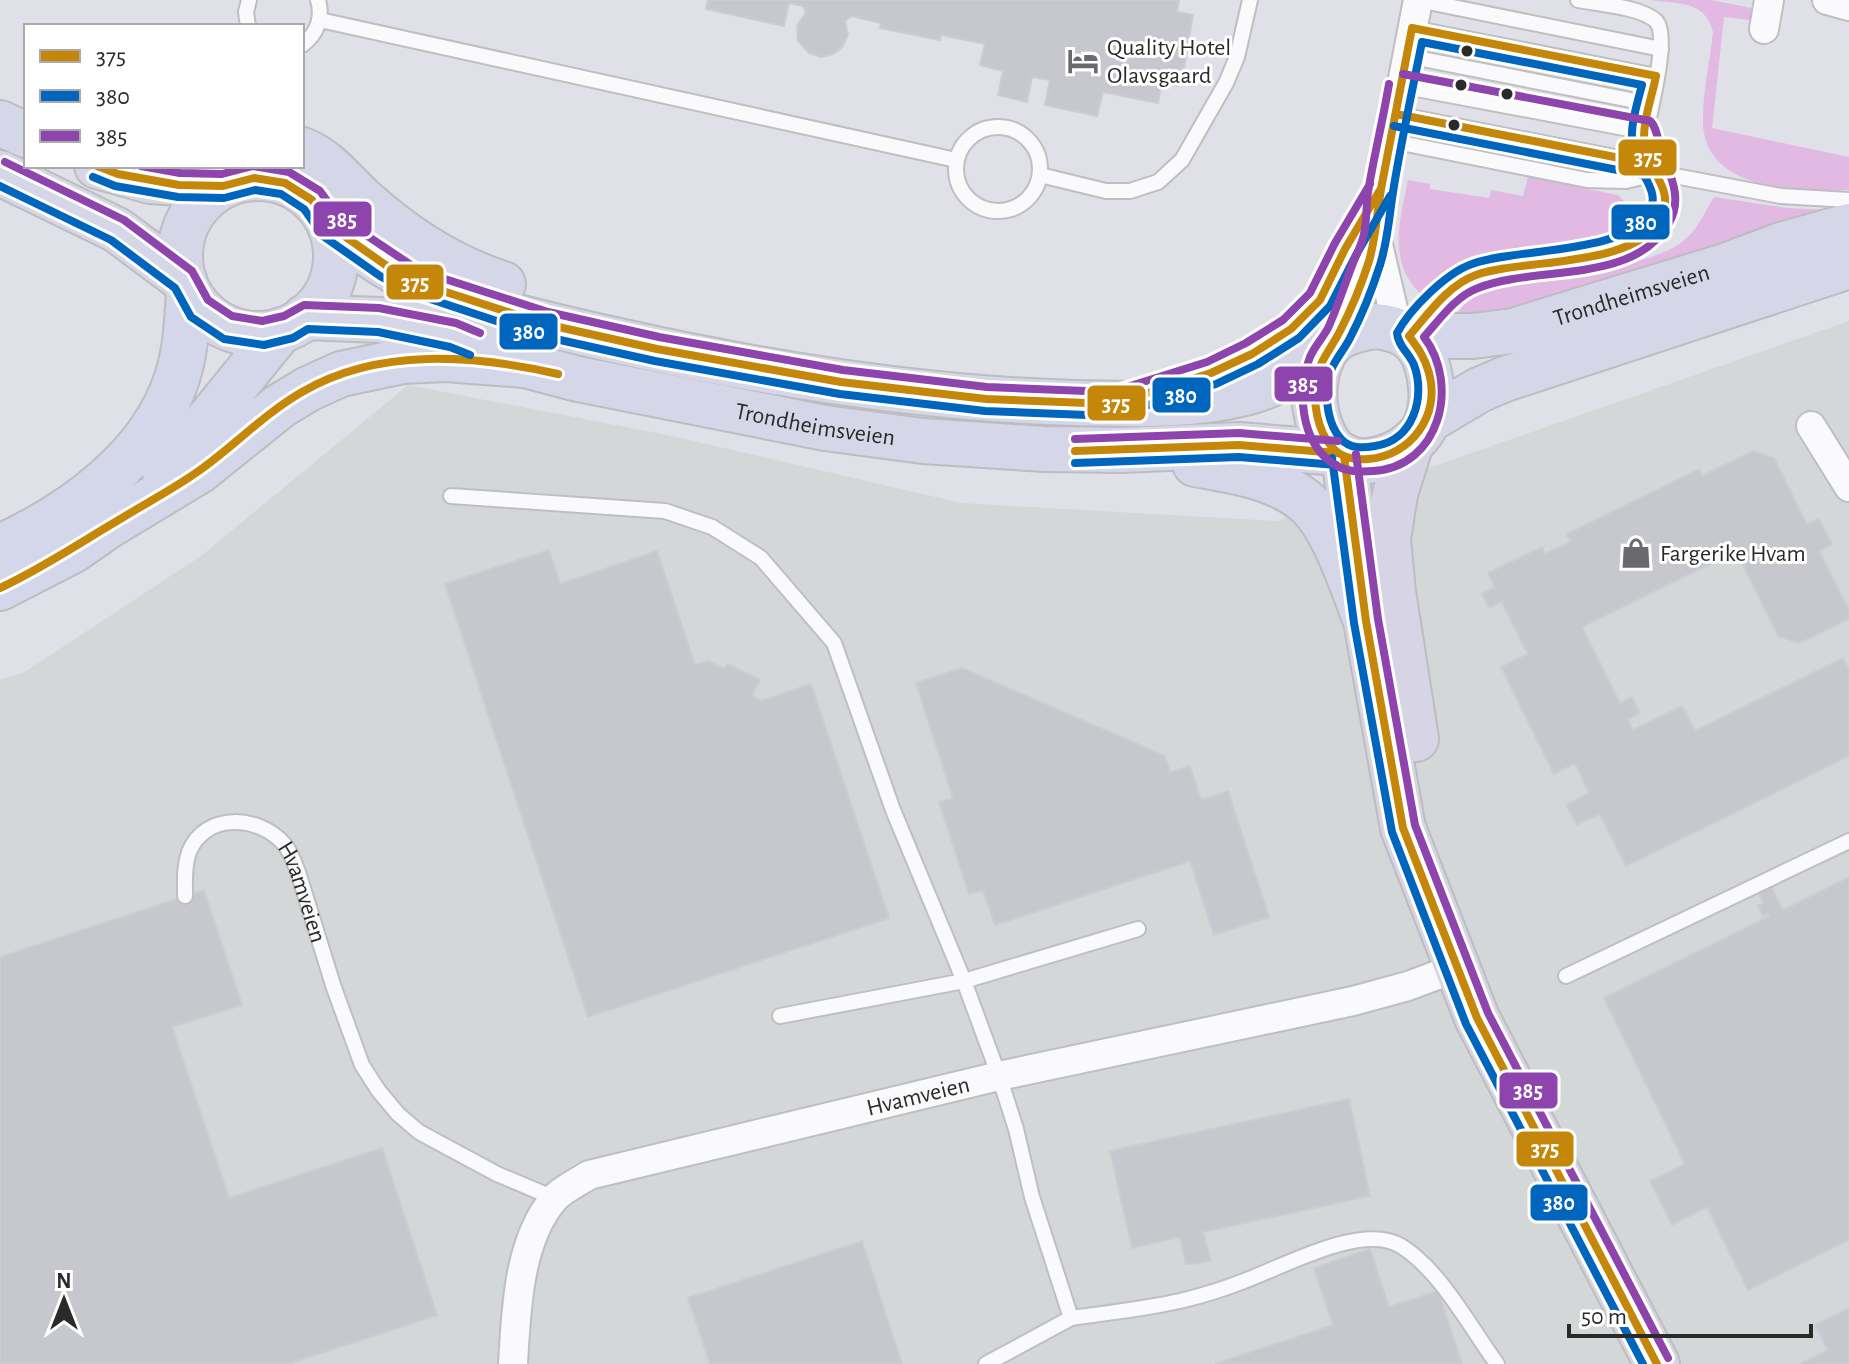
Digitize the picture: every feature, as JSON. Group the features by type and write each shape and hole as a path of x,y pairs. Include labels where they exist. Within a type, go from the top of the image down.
{"highway":[{"path":"0,123 24,134"},
{"path":"304,151 330,169 365,203 442,258 480,277 538,296 586,333"},
{"path":"104,168 150,181 223,186"},
{"path":"0,173 117,230 186,286 199,308 228,328 263,333 293,324"},
{"path":"0,547 76,504 134,453 168,401 178,376 186,334 186,286 180,261 181,243 186,226 207,196 223,186 254,178 285,183 312,200 330,226 335,246 332,276 319,303 293,324 179,458 108,526"},
{"name":"Trondheimsveien","path":"330,226 415,282 496,310 671,352 856,384 986,399 1113,404 1189,401 1247,393 1330,348"},
{"name":"Trondheimsveien","path":"1404,333 1473,336 1513,331 1849,226"},
{"name":"Trondheimsveien","path":"1419,432 1460,400 1505,379 1849,266"},
{"name":"Trondheimsveien","path":"293,324 379,320 410,325 454,335 525,365 632,391 825,428 984,446 1122,450 1239,445 1340,455"},
{"path":"1374,326 1404,333 1417,345 1428,369 1432,397 1419,432 1386,457 1354,460 1340,455 1327,440 1316,410 1316,377 1330,348 1374,326"},
{"path":"0,588 52,563 199,471 289,400 341,374 403,361 446,359 525,365"},
{"path":"1122,450 1247,474 1292,491 1308,503 1323,525 1339,554 1366,621"}],"main road":[{"path":"1419,432 1390,517 1389,549 1427,823 1434,908"},
{"path":"1340,455 1403,828 1456,968 1507,1077 1657,1364"}],"street":[{"path":"1330,348 1376,236 1380,190 1418,0"},
{"path":"1764,29 1769,0"},
{"path":"1827,0 1849,6"},
{"path":"1113,404 1211,373 1252,354 1291,329 1320,300 1345,249 1380,190"},
{"path":"1376,236 1404,333"},
{"path":"1811,426 1849,487"},
{"name":"Hvamveien","path":"513,1364 516,1300 530,1241 554,1198 589,1175 999,1076 1353,1001 1408,986 1456,968"}],"lane":[{"path":"248,24 249,0"},
{"path":"304,43 316,31 320,20 318,0"},
{"path":"1040,175 1106,191 1130,191 1158,182 1182,160 1226,83 1237,57 1250,0"},
{"path":"1418,0 1661,49"},
{"path":"1404,333 1474,275 1622,247 1647,236 1656,227 1665,203 1664,189 1645,154 1645,132 1661,49 1659,26 1644,14 1578,0"},
{"path":"320,20 956,160"},
{"path":"1412,28 1656,76"},
{"path":"1407,56 1651,104"},
{"path":"1401,86 1645,132"},
{"path":"1396,114 1781,196 1849,200"},
{"path":"988,128 1010,129 1031,142 1040,160 1040,175 1030,198 1013,209 990,211 980,208 963,193 957,180 956,160 966,141 974,134 988,128"},
{"path":"1391,141 1587,180 1626,181 1654,168"},
{"path":"451,496 665,511 712,527 761,558 834,643 893,810 964,981 999,1076 1016,1129 1032,1197 1071,1318"},
{"name":"Hvamveien","path":"185,896 185,867 189,853 194,843 215,825 238,821 253,823 276,836 290,853 298,872 362,1065 378,1090 398,1114 419,1132 497,1174 554,1198"},
{"path":"1566,976 1849,841"},
{"path":"780,1016 964,981 1138,929"},
{"path":"986,1364 1071,1318 1180,1301 1243,1282 1345,1243 1375,1238 1401,1246 1430,1271 1497,1364"}],"shaded area":[{"path":"1650,0 1711,0 1752,8 1750,20 1724,17 1712,128 1849,157 1849,190 1806,190 1758,183 1737,175 1720,163 1708,146 1703,124 1713,32 1709,22 1704,14 1689,6"},
{"path":"1528,177 1618,195 1631,208 1629,226 1611,237 1580,243 1472,256 1449,270 1424,297 1412,285 1400,257 1399,227 1408,180 1430,184 1430,189 1489,198 1491,190 1523,196"},
{"path":"1714,197 1787,208 1831,210 1577,295 1484,317 1457,314 1473,298 1498,287 1659,254 1688,237"},
{"path":"1849,321 1849,1364 0,1364 0,679 23,673 201,556 408,385 672,436 961,503 1277,521"}],"building":[{"name":"Quality Hotel Olavsgaard","path":"708,0 1179,0 1177,12 1193,15 1184,68 1181,68 1177,86 1162,82 1158,103 1103,92 1097,116 1045,105 1050,80 1032,77 1027,102 998,95 1003,71 980,65 985,44 941,35 940,40 880,28 881,23 851,16 845,21 848,35 842,47 833,54 821,57 809,53 798,41 797,26 806,12 803,6 789,3 784,26 706,9"},
{"path":"1753,451 1774,458 1807,525 1819,519 1832,544 1819,551 1849,610 1849,619 1799,643 1778,636 1736,551 1582,627 1620,703 1632,697 1640,713 1628,719 1633,730 1682,706 1695,731 1843,658 1849,670 1849,756 1626,866 1600,814 1577,825 1566,805 1589,793 1575,763 1554,774 1501,667 1528,654 1502,602 1489,608 1482,594 1495,587 1488,573 1542,547 1545,554 1571,542 1567,534 1699,469 1702,476"},
{"path":"549,550 560,584 657,551 695,665 708,661 725,669 728,664 760,680 752,695 761,701 811,684 889,918 588,1017 445,584"},
{"path":"962,668 1165,756 1170,772 1190,766 1201,800 1228,791 1269,917 1214,935 1190,861 995,925 983,890 969,894 939,802 953,798 916,683"},
{"path":"1849,877 1849,1240 1748,1290 1707,1207 1672,1225 1650,1181 1685,1164 1604,998 1770,916 1768,913 1763,916 1758,906 1763,903 1759,893 1771,887 1783,910"},
{"path":"204,890 242,1005 172,1027 229,1198 382,1148 437,1315 288,1364 0,1364 0,957"},
{"path":"1349,1099 1370,1196 1203,1232 1211,1261 1186,1264 1180,1237 1132,1248 1110,1151"},
{"path":"862,1241 902,1364 710,1364 688,1298"},
{"path":"1370,1249 1389,1307 1438,1291 1462,1364 1215,1364 1333,1325 1314,1268"},
{"path":"1849,1308 1849,1364 1801,1364 1828,1350 1815,1325"}],"transit line":[{"name":"375","path":"1412,28 1656,76 1646,117 1644,142 1665,196 1665,206 1662,216 1649,233 1629,245 1578,259 1497,270 1476,275 1456,286 1409,336 1425,363 1432,389 1431,404 1419,431 1409,442 1383,456 1352,458 1335,450 1322,432 1316,407 1316,382 1322,363 1348,316 1369,261 1412,28"},
{"name":"380","path":"1422,42 1642,85 1632,139 1635,157 1651,191 1652,205 1637,226 1618,236 1472,264 1440,283 1397,333 1417,377 1417,403 1413,416 1399,436 1370,447 1357,447 1348,445 1333,427 1327,404 1328,381 1363,311 1383,256 1422,42"},
{"name":"385","path":"1389,84 1368,192 1363,238 1329,326 1310,357 1303,384 1304,414 1313,441 1332,463 1357,471 1396,466 1414,455 1428,440 1437,420 1441,378 1435,356 1424,337 1455,302 1478,288 1501,281 1582,270 1633,256 1653,243 1669,223 1674,209 1672,179 1650,121 1403,74"},
{"name":"375","path":"1396,114 1650,164"},
{"name":"380","path":"1394,126 1648,176"},
{"name":"385","path":"5,162 124,220 192,271 208,300 232,316 262,321 284,316 304,305 379,308 456,323 480,333"},
{"name":"375","path":"102,168 118,174 179,185 223,186 254,178 285,183 312,200 330,226 415,282 545,324 657,349 841,382 986,399 1113,404 1211,373 1252,354 1291,329 1320,300 1345,249 1380,190"},
{"name":"385","path":"152,168 180,173 222,174 245,168"},
{"name":"385","path":"265,168 289,172 320,191 339,217 420,271 548,312 659,337 843,370 987,387 1111,392 1207,362 1283,320 1310,293 1370,184"},
{"name":"380","path":"93,177 115,186 178,197 224,198 255,190 281,194 304,209 323,236 380,276 409,292 542,336 655,361 840,394 985,411 1113,416 1216,384 1258,364 1299,338 1330,306 1390,196"},
{"name":"380","path":"0,186 111,240 175,288 191,317 224,339 264,345 293,338 308,329 378,332 450,347 470,355"},
{"name":"375","path":"0,588 181,483 288,401 332,378 363,368 427,359 493,362 558,374"},
{"name":"385","path":"1075,439 1239,433 1338,441"},
{"name":"375","path":"1075,451 1239,445 1337,453"},
{"name":"385","path":"1356,454 1378,619 1415,825 1488,1013 1668,1358"},
{"name":"375","path":"1344,456 1366,621 1403,828 1477,1018 1657,1364"},
{"name":"380","path":"1075,463 1239,457 1336,465"},
{"name":"380","path":"1332,458 1354,623 1392,832 1466,1024 1643,1364"}],"place":[{"name":"Quality Hotel Olavsgaard","path":"1083,61"},
{"name":"Fargerike Hvam","path":"1636,553"}]}
